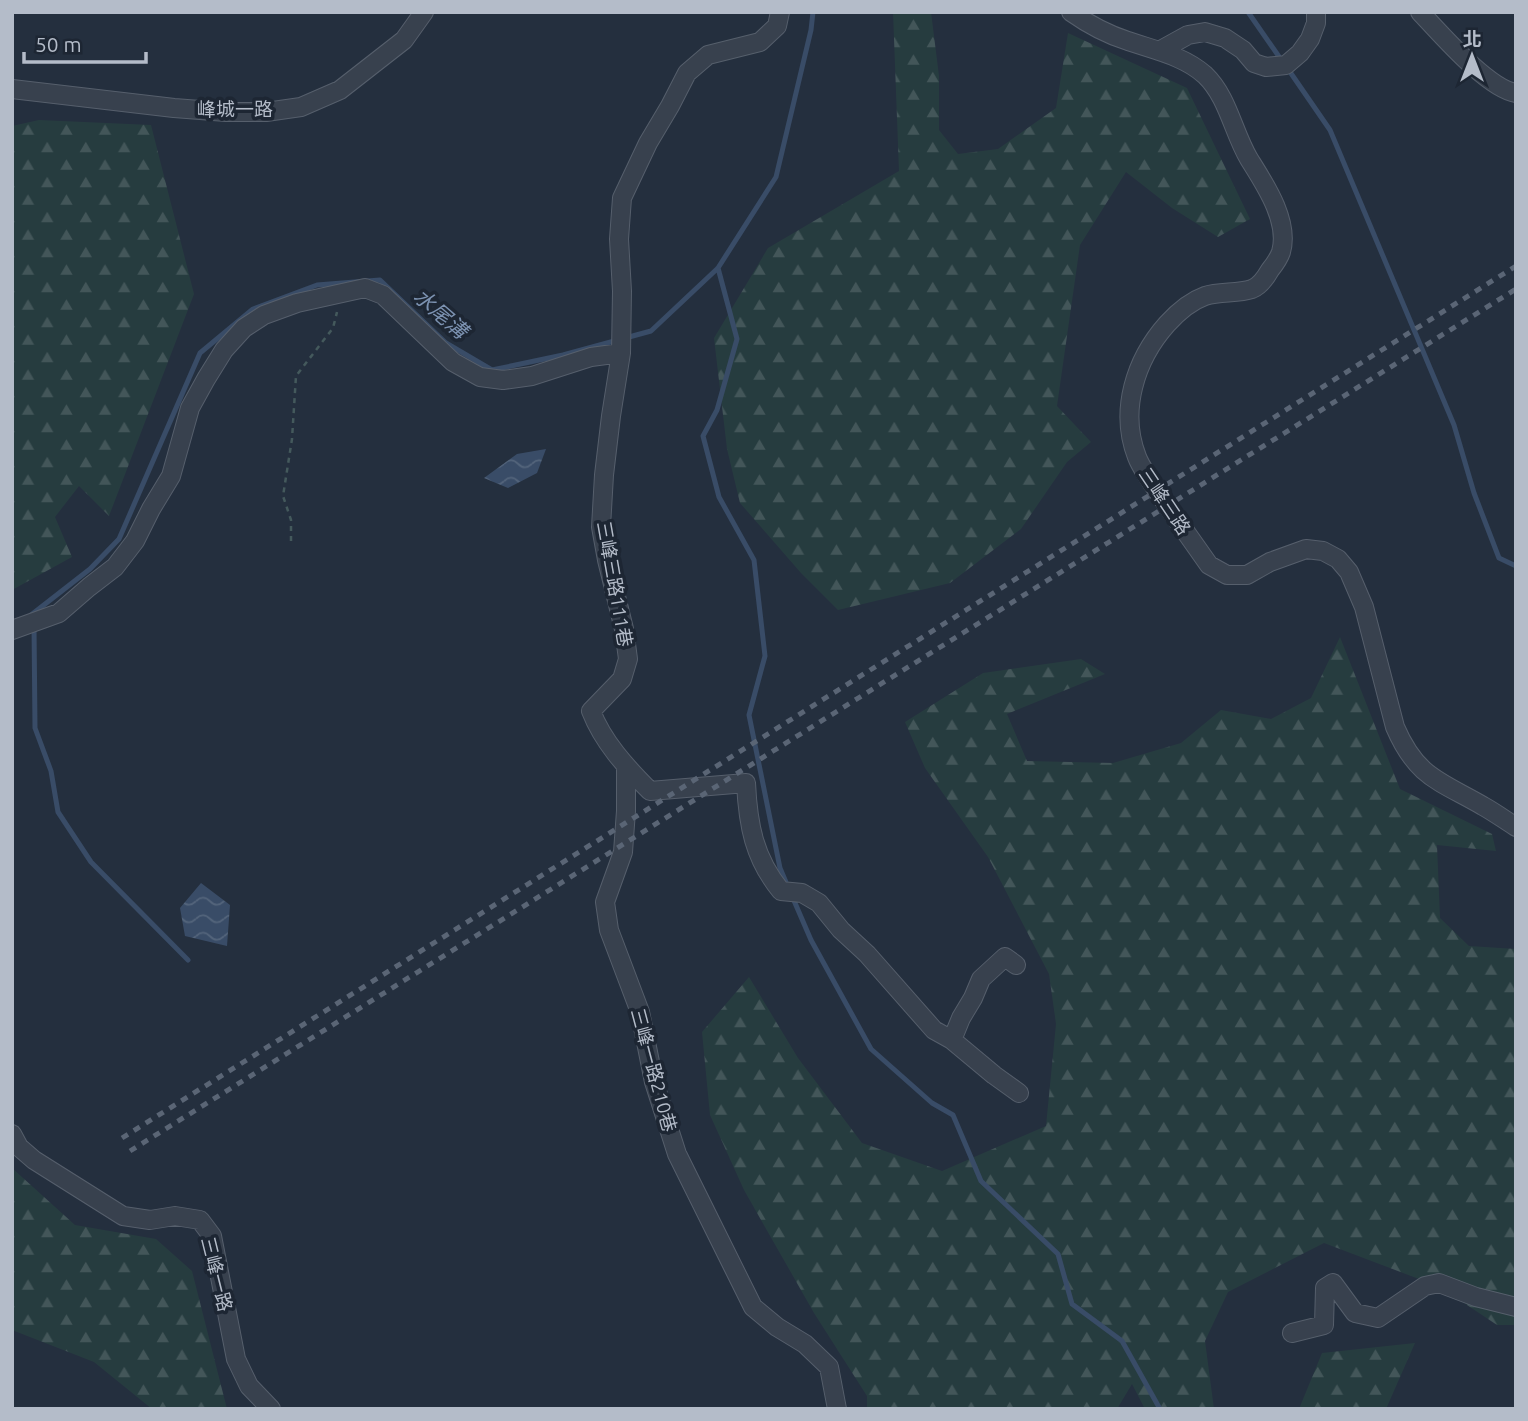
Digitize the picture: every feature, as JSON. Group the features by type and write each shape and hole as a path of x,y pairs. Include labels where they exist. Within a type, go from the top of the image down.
{"street":[{"name":"峰城一路","path":"12,89 226,112 266,112 302,107 340,90 404,40 424,12"},
{"name":"三峰三路111巷","path":"780,12 777,26 760,42 708,55 687,73 648,143 622,198 619,239 621,352 605,463 601,527 628,659 622,679 590,710 598,729 626,767 650,791 746,783 754,842 768,875 781,891 802,893 819,903 934,1030 952,1040 1019,1093"},
{"name":"三峰三路","path":"1071,12 1124,40 1189,64 1215,86 1243,149 1273,200 1282,236 1281,252 1266,278 1254,288 1205,296 1187,306 1158,335 1147,352 1132,389 1129,417 1132,444 1138,460 1209,565 1227,575 1247,575 1270,562 1306,549 1323,551 1338,559 1349,572 1364,607 1395,727 1403,746 1413,761 1427,774 1516,827"},
{"path":"1159,51 1188,35 1205,32 1225,38 1243,50 1254,63 1266,67 1286,65 1300,53 1310,39 1316,23 1316,12"},
{"path":"1420,12 1492,83 1516,93"},
{"path":"12,630 59,613 115,567 135,541 171,476 190,408 224,350 244,328 264,316 296,303 365,288 383,295 453,362 480,377 503,380 532,376 591,357 621,352"},
{"name":"三峰一路210巷","path":"626,767 623,852 605,902 609,930 639,1012 654,1082 669,1130 677,1154 753,1307 777,1327 805,1344 829,1367 837,1409"},
{"path":"952,1040 981,979 1004,957 1016,965"},
{"name":"三峰一路","path":"12,1134 19,1147 34,1160 123,1216 149,1220 175,1216 200,1220 212,1237 236,1360 249,1386 271,1409"},
{"path":"1292,1333 1324,1325 1325,1289 1333,1283 1355,1313 1378,1318 1425,1286 1439,1283 1476,1297 1516,1307"}],"path":[{"path":"291,541 291,520 283,496 292,439 296,376 333,328 341,293"}],"green space":[{"path":"893,12 931,12 939,76 939,130 958,154 998,149 1056,108 1068,33 1187,88 1250,219 1218,237 1172,208 1126,172 1080,245 1057,406 1091,442 1067,462 1021,529 950,583 838,610 801,573 740,503 727,449 714,338 768,248 899,171"},
{"path":"39,120 151,125 194,294 109,516 79,486 55,517 72,557 12,590 12,126"},
{"path":"1340,637 1400,789 1492,834 1496,851 1437,845 1440,918 1469,946 1516,949 1516,1325 1497,1325 1440,1287 1324,1243 1228,1292 1205,1341 1214,1409 1145,1409 1132,1384 1117,1409 867,1409 867,1396 814,1313 744,1190 710,1115 702,1032 749,977 798,1058 862,1143 942,1171 1046,1126 1056,1024 1049,974 988,857 925,768 905,722 983,673 1081,659 1105,674 1007,714 1027,761 1113,763 1181,743 1221,710 1271,719 1311,698"},
{"path":"12,1168 75,1225 156,1239 192,1271 227,1409 152,1409 94,1362 12,1330"},
{"path":"1415,1343 1386,1409 1299,1409 1322,1353"}],"water":[{"path":"546,449 537,473 508,488 484,478 517,454"},
{"path":"201,883 230,905 227,946 185,936 180,908"}],"waterway":[{"name":"水尾溝","path":"31,615 90,569 119,539 200,353 253,309 317,285 380,280 446,343 492,370 563,355 651,331 718,268 776,177 813,12"},
{"path":"1248,12 1282,61"},
{"path":"1288,69 1330,130 1454,425 1474,493 1499,558 1516,566"},
{"path":"718,268 737,339 717,410 703,436 719,497 754,560 765,656 749,715 780,868 788,887"},
{"path":"34,625 35,728 51,771 58,812 91,862 188,960"},
{"path":"792,896 811,940 871,1049 932,1103 953,1115 981,1181 1058,1254 1072,1304 1122,1341 1160,1409"}],"railway":[{"path":"122,1138 1516,266"},
{"path":"130,1151 1516,289"}]}
